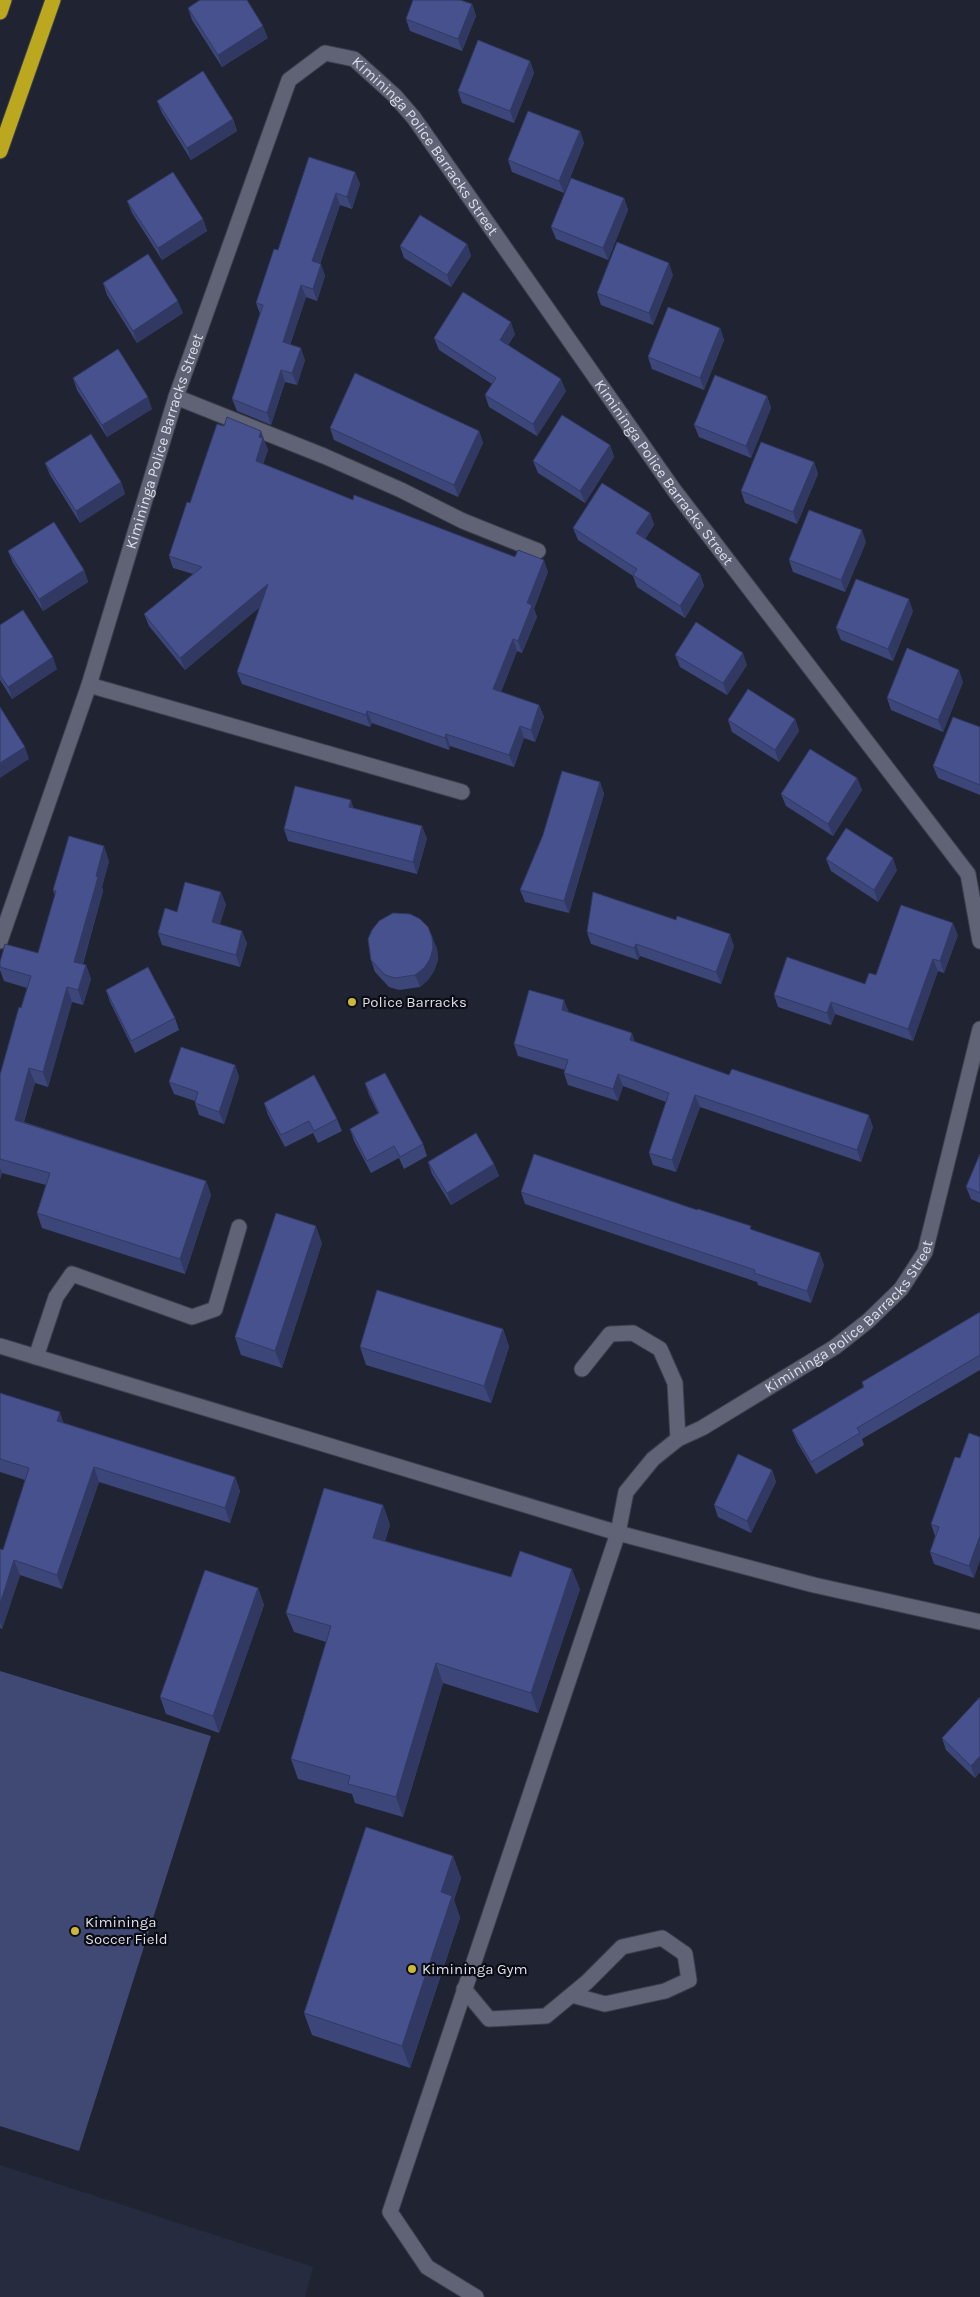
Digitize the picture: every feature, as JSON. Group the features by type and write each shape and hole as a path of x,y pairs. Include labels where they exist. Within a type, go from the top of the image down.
{"highway":[{"path":"0,12 4,0"},
{"path":"0,151 53,0"}],"street":[{"name":"Kimininga Police Barracks Street","path":"0,941 89,685 176,397 288,80 325,53 354,59 395,96 414,118 674,490 968,874 980,941"},
{"path":"176,397 324,456 401,490 463,521 538,551"},
{"path":"89,685 462,792"},
{"name":"Kimininga Police Barracks Street","path":"476,2297 427,2267 390,2212 618,1533 626,1492 653,1458 678,1439 702,1428 835,1347 868,1321 901,1289 925,1252 980,1029"},
{"path":"36,1357 56,1297 72,1274 192,1317 215,1309 239,1227"},
{"path":"582,1369 610,1334 634,1333 660,1349 675,1383 678,1439"},
{"path":"0,1346 618,1533 814,1585 980,1622"},
{"path":"464,1989 489,2019 546,2016 572,1995 622,1947 662,1938 685,1954 689,1980 665,1991 605,2004 572,1995"}],"shaded area":[{"name":"Kimininga Soccer Field","path":"0,1671 211,1736 79,2151 0,2126"},
{"path":"0,2165 313,2267 305,2297 0,2297"}],"building":[{"path":"200,0 247,0 263,26 218,55 188,8"},
{"path":"413,0 460,0 472,4 458,39 406,19"},
{"path":"478,40 530,61 510,111 458,91"},
{"path":"203,71 233,119 187,148 157,101"},
{"path":"528,111 580,131 559,181 508,160"},
{"path":"309,157 355,172 347,197 336,193 312,261 321,264 313,289 301,285 283,342 301,348 292,373 281,370 267,413 232,399 263,305 256,303 274,249 278,250"},
{"path":"173,172 203,219 158,248 127,201"},
{"path":"571,178 624,198 603,248 551,227"},
{"path":"420,215 467,244 447,275 400,246"},
{"path":"617,242 669,263 649,313 597,293"},
{"path":"148,254 178,301 133,331 103,283"},
{"path":"463,292 511,322 500,340 561,379 533,424 485,395 496,378 434,338"},
{"path":"668,307 720,328 700,378 648,357"},
{"path":"118,349 148,397 102,425 73,378"},
{"path":"355,373 479,431 454,485 330,428"},
{"path":"715,375 767,396 746,446 694,425"},
{"path":"562,415 610,445 580,491 533,461"},
{"path":"227,417 261,431 259,437 263,438 256,461 353,500 354,495 515,557 518,550 544,560 527,603 532,605 518,641 513,639 493,689 539,705 531,730 520,726 509,755 446,734 445,738 367,711 366,715 237,672 268,584 180,658 144,614 202,567 169,556 187,502 190,503 217,424 224,426"},
{"path":"91,434 121,482 76,511 45,463"},
{"path":"761,442 814,462 793,512 741,491"},
{"path":"602,483 650,513 636,533 700,574 680,606 633,575 637,569 573,528"},
{"path":"809,510 862,530 841,580 789,560"},
{"path":"54,522 84,570 39,599 8,551"},
{"path":"856,579 909,599 888,649 836,628"},
{"path":"23,610 53,657 8,687 0,675 0,625"},
{"path":"696,622 743,653 723,683 675,655"},
{"path":"907,648 959,670 938,720 887,698"},
{"path":"748,689 795,719 775,750 728,720"},
{"path":"0,707 25,747 0,763"},
{"path":"953,717 980,727 980,785 933,766"},
{"path":"810,749 857,778 828,824 781,794"},
{"path":"562,771 600,782 564,901 520,890 543,835"},
{"path":"295,786 351,800 349,807 422,826 413,862 284,829"},
{"path":"846,828 893,858 874,890 826,859"},
{"path":"69,836 104,846 96,876 98,877 74,962 86,965 78,990 67,987 43,1072 29,1068 15,1120 206,1181 180,1259 37,1213 50,1173 0,1159 0,1075 19,1007 21,1008 31,976 0,967 0,962 5,944 38,953 56,891 53,890"},
{"path":"185,882 221,892 212,922 242,931 236,955 158,933 165,908 177,912"},
{"path":"593,892 676,920 677,916 730,934 716,972 636,944 634,948 587,932"},
{"path":"901,905 953,923 940,961 933,959 908,1029 831,1002 827,1013 774,995 787,957 865,984 869,973 876,975"},
{"path":"393,913 410,914 420,919 428,927 432,937 433,948 430,959 424,968 415,975 395,978 385,975 371,960 368,939 372,930 379,921"},
{"path":"148,967 175,1018 131,1041 106,990"},
{"path":"529,990 564,1000 562,1010 632,1033 630,1040 729,1075 732,1069 869,1115 857,1150 695,1095 672,1160 649,1153 669,1093 618,1074 613,1089 564,1073 568,1060 514,1044"},
{"path":"181,1047 235,1065 219,1112 195,1103 198,1092 169,1082"},
{"path":"385,1073 423,1144 400,1157 394,1146 367,1161 350,1129 379,1113 365,1083"},
{"path":"314,1075 337,1119 314,1131 309,1121 281,1135 264,1103"},
{"path":"476,1133 494,1164 447,1193 428,1162"},
{"path":"534,1154 697,1210 751,1226 750,1229 820,1253 807,1291 754,1273 755,1270 521,1192"},
{"path":"980,1154 980,1193 966,1187"},
{"path":"276,1213 316,1226 275,1351 235,1337"},
{"path":"377,1290 503,1329 484,1386 360,1347"},
{"path":"980,1312 980,1355 857,1428 860,1433 811,1462 792,1430 864,1387 862,1382"},
{"path":"0,1393 60,1412 57,1421 235,1477 225,1508 94,1467 57,1575 14,1560 0,1604 0,1549 3,1550 29,1468 0,1459"},
{"path":"969,1433 980,1437 980,1536 969,1566 930,1552 939,1527 931,1524 955,1457 960,1458"},
{"path":"738,1454 772,1470 747,1521 714,1505"},
{"path":"324,1488 383,1505 373,1538 511,1577 520,1551 572,1569 531,1693 436,1663 396,1797 348,1784 350,1776 291,1759 331,1626 286,1613"},
{"path":"205,1570 258,1588 213,1716 160,1697"},
{"path":"980,1697 980,1756 971,1766 942,1738"},
{"path":"366,1827 453,1856 441,1892 452,1896 402,2046 304,2013"}],"place":[{"name":"Police Barracks","path":"352,1002"},
{"name":"Kimininga Soccer Field","path":"75,1931"},
{"name":"Kimininga Gym","path":"412,1969"}]}
